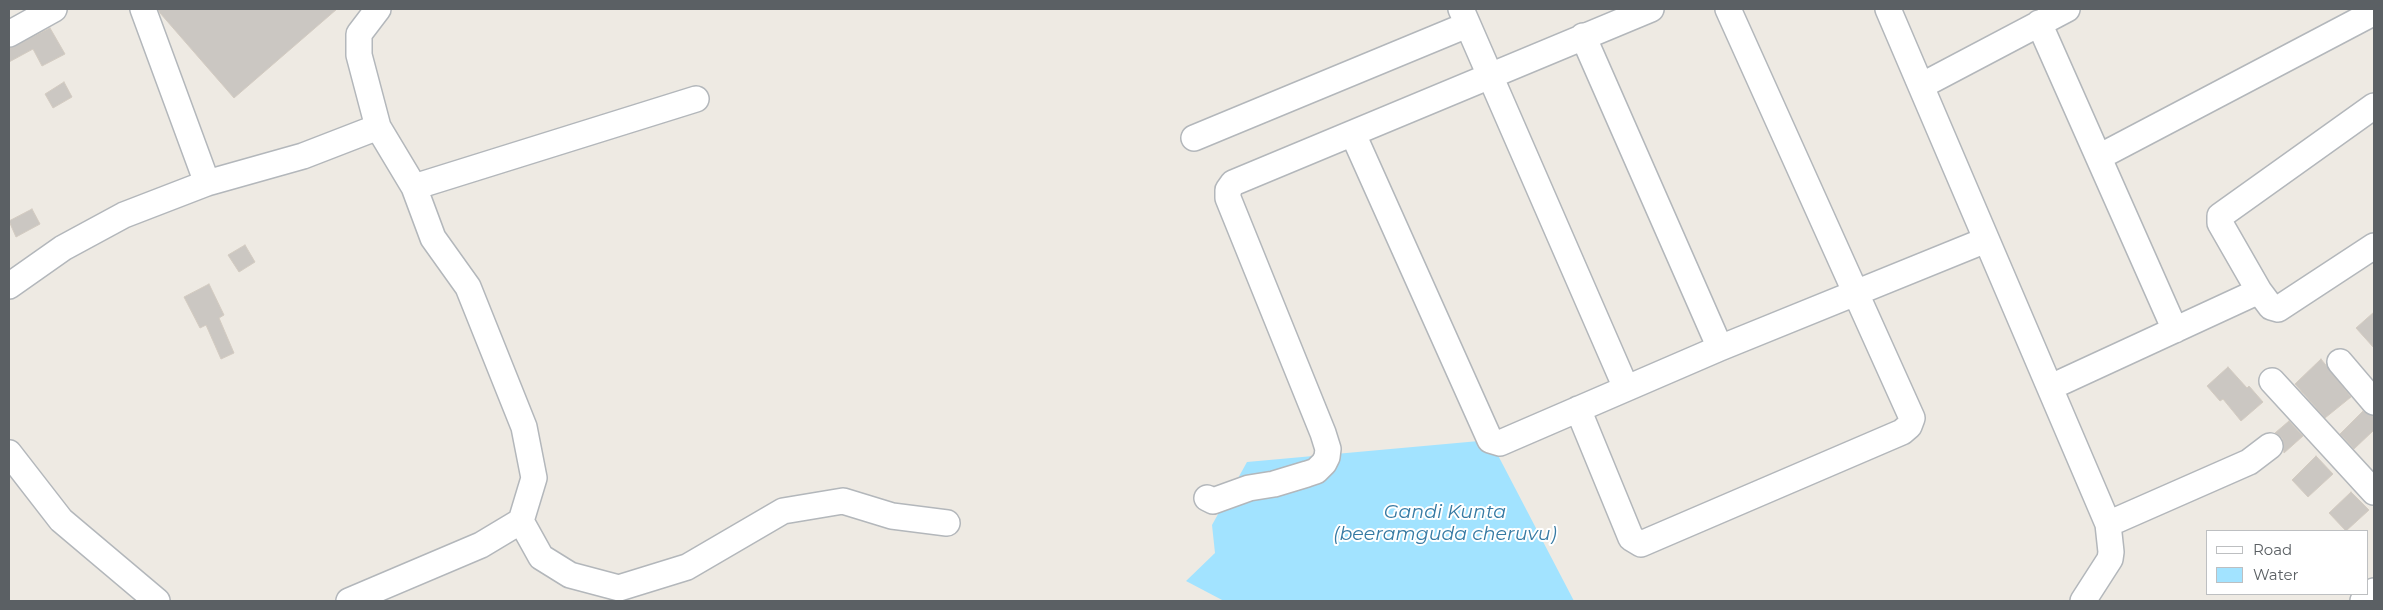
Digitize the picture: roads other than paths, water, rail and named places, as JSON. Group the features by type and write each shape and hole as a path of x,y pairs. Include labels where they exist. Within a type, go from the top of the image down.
{"street":[{"path":"9,34 54,9"},
{"path":"143,9 207,183"},
{"path":"349,601 481,545 521,521 534,478 524,428 468,287 432,238 414,188 378,128 359,55 359,34 378,9"},
{"path":"1207,498 1213,501 1249,488 1274,484 1307,474 1320,467 1327,457 1323,433 1228,198 1228,190 1233,183 1651,9"},
{"path":"1578,409 1631,538 1641,544 1902,432 1909,426 1912,418 1728,9"},
{"path":"1888,9 2108,524 2110,559 2083,601"},
{"path":"1921,86 2067,9"},
{"path":"2099,157 2369,11"},
{"path":"1194,138 1464,17 1626,388"},
{"path":"2039,23 2175,330"},
{"path":"1583,36 1720,348"},
{"path":"414,188 696,99"},
{"path":"2372,251 2278,309 2271,307 2259,291 2220,223 2220,216 2374,106"},
{"path":"9,286 63,248 124,215 207,183 303,156 378,128"},
{"path":"1354,134 1490,440 1500,443 1720,348 1986,240"},
{"path":"2051,387 2259,291"},
{"path":"2340,362 2374,402"},
{"path":"2272,381 2374,492"},
{"path":"2108,524 2248,462 2270,446"},
{"path":"9,453 61,520 157,601"},
{"path":"521,521 541,557 570,575 619,588 687,567 783,511 843,501 892,516 947,523"},
{"path":"2363,601 2374,591"}],"water":[{"name":"Gandi Kunta (beeramguda cheruvu)","path":"1490,440 1574,601 1224,601 1186,581 1215,553 1212,525 1247,462"}]}
